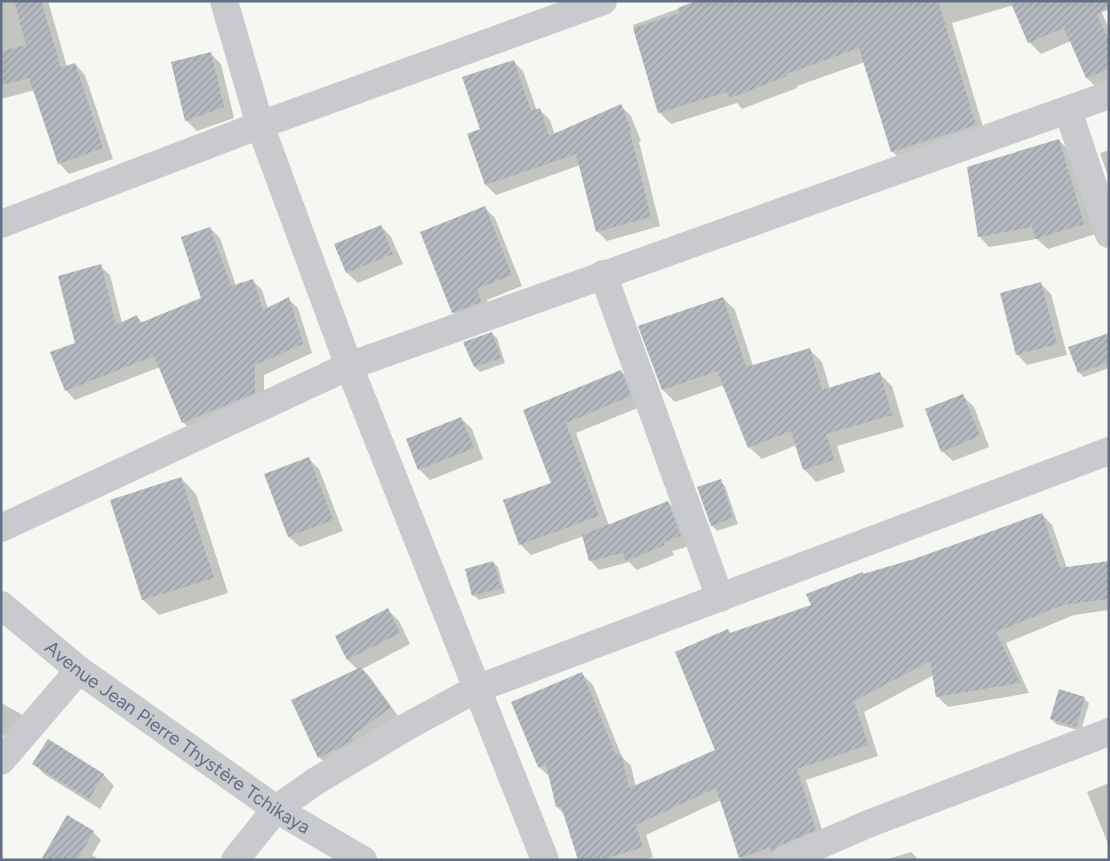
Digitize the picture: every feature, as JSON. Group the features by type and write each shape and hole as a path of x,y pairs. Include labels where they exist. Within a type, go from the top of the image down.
{"street":[{"path":"224,1 260,125 349,366 545,860"},
{"path":"1,224 260,125 603,1"},
{"path":"1,528 349,366 1109,95"},
{"path":"1068,110 1109,234"},
{"path":"604,274 720,598"},
{"path":"235,860 276,809 316,781 408,726 476,689 1109,451"},
{"name":"Avenue Jean Pierre Thystère Tchikaya","path":"1,605 79,670 276,809 363,860"},
{"path":"1,761 79,670"},
{"path":"785,860 868,824 1109,732"}],"building":[{"path":"14,1 41,1 61,68 75,63 103,148 58,164 29,78 1,85 1,51 26,45"},
{"path":"696,1 938,1 976,125 891,152 859,48 786,74 787,76 730,98 727,92 658,113 633,28 680,13 678,8"},
{"path":"1010,1 1109,1 1109,9 1097,14 1109,42 1109,69 1086,78 1064,28 1028,43"},
{"path":"211,52 224,107 185,121 171,62"},
{"path":"514,60 531,111 540,108 549,136 621,104 632,131 630,132 651,217 596,232 576,154 485,185 467,134 480,129 462,77"},
{"path":"1059,139 1084,224 1036,239 1032,227 978,237 967,167"},
{"path":"485,206 512,275 477,289 481,302 452,313 420,232"},
{"path":"381,225 393,254 346,273 334,244"},
{"path":"210,227 231,286 253,279 263,310 289,297 303,344 255,365 255,393 182,423 154,356 65,391 50,352 75,343 58,276 101,264 116,325 137,315 140,323 201,298 181,237"},
{"path":"1041,282 1057,344 1016,355 1000,293"},
{"path":"723,297 746,367 810,348 822,390 880,372 892,415 826,434 834,460 803,470 791,431 748,448 717,371 662,390 638,326"},
{"path":"492,332 501,358 474,367 463,342"},
{"path":"1109,333 1109,362 1078,373 1068,347"},
{"path":"621,370 631,396 566,423 599,516 519,545 503,500 551,483 523,410"},
{"path":"963,394 980,436 941,452 925,409"},
{"path":"461,417 474,448 418,470 406,439"},
{"path":"309,457 333,520 288,537 264,474"},
{"path":"181,477 214,578 142,600 110,500"},
{"path":"721,479 733,518 711,526 697,487"},
{"path":"668,501 681,536 664,542 665,545 626,561 623,553 589,561 582,535"},
{"path":"1042,513 1060,568 1109,561 1109,599 1063,605 996,632 1020,683 936,697 930,661 854,701 868,745 797,769 816,830 779,846 771,853 771,847 739,858 716,788 636,825 643,847 601,860 578,860 561,806 556,807 546,764 538,767 511,702 582,672 616,755 621,754 629,788 715,750 675,652 728,629 730,633 811,605 806,594 863,572 863,574 914,559"},
{"path":"493,561 501,588 472,596 465,569"},
{"path":"388,608 400,633 347,660 335,636"},
{"path":"361,667 391,707 351,737 353,741 318,758 291,700"},
{"path":"1059,689 1085,697 1076,727 1050,719"},
{"path":"48,739 104,774 89,799 32,764"},
{"path":"67,815 94,831 77,860 41,860"}]}
